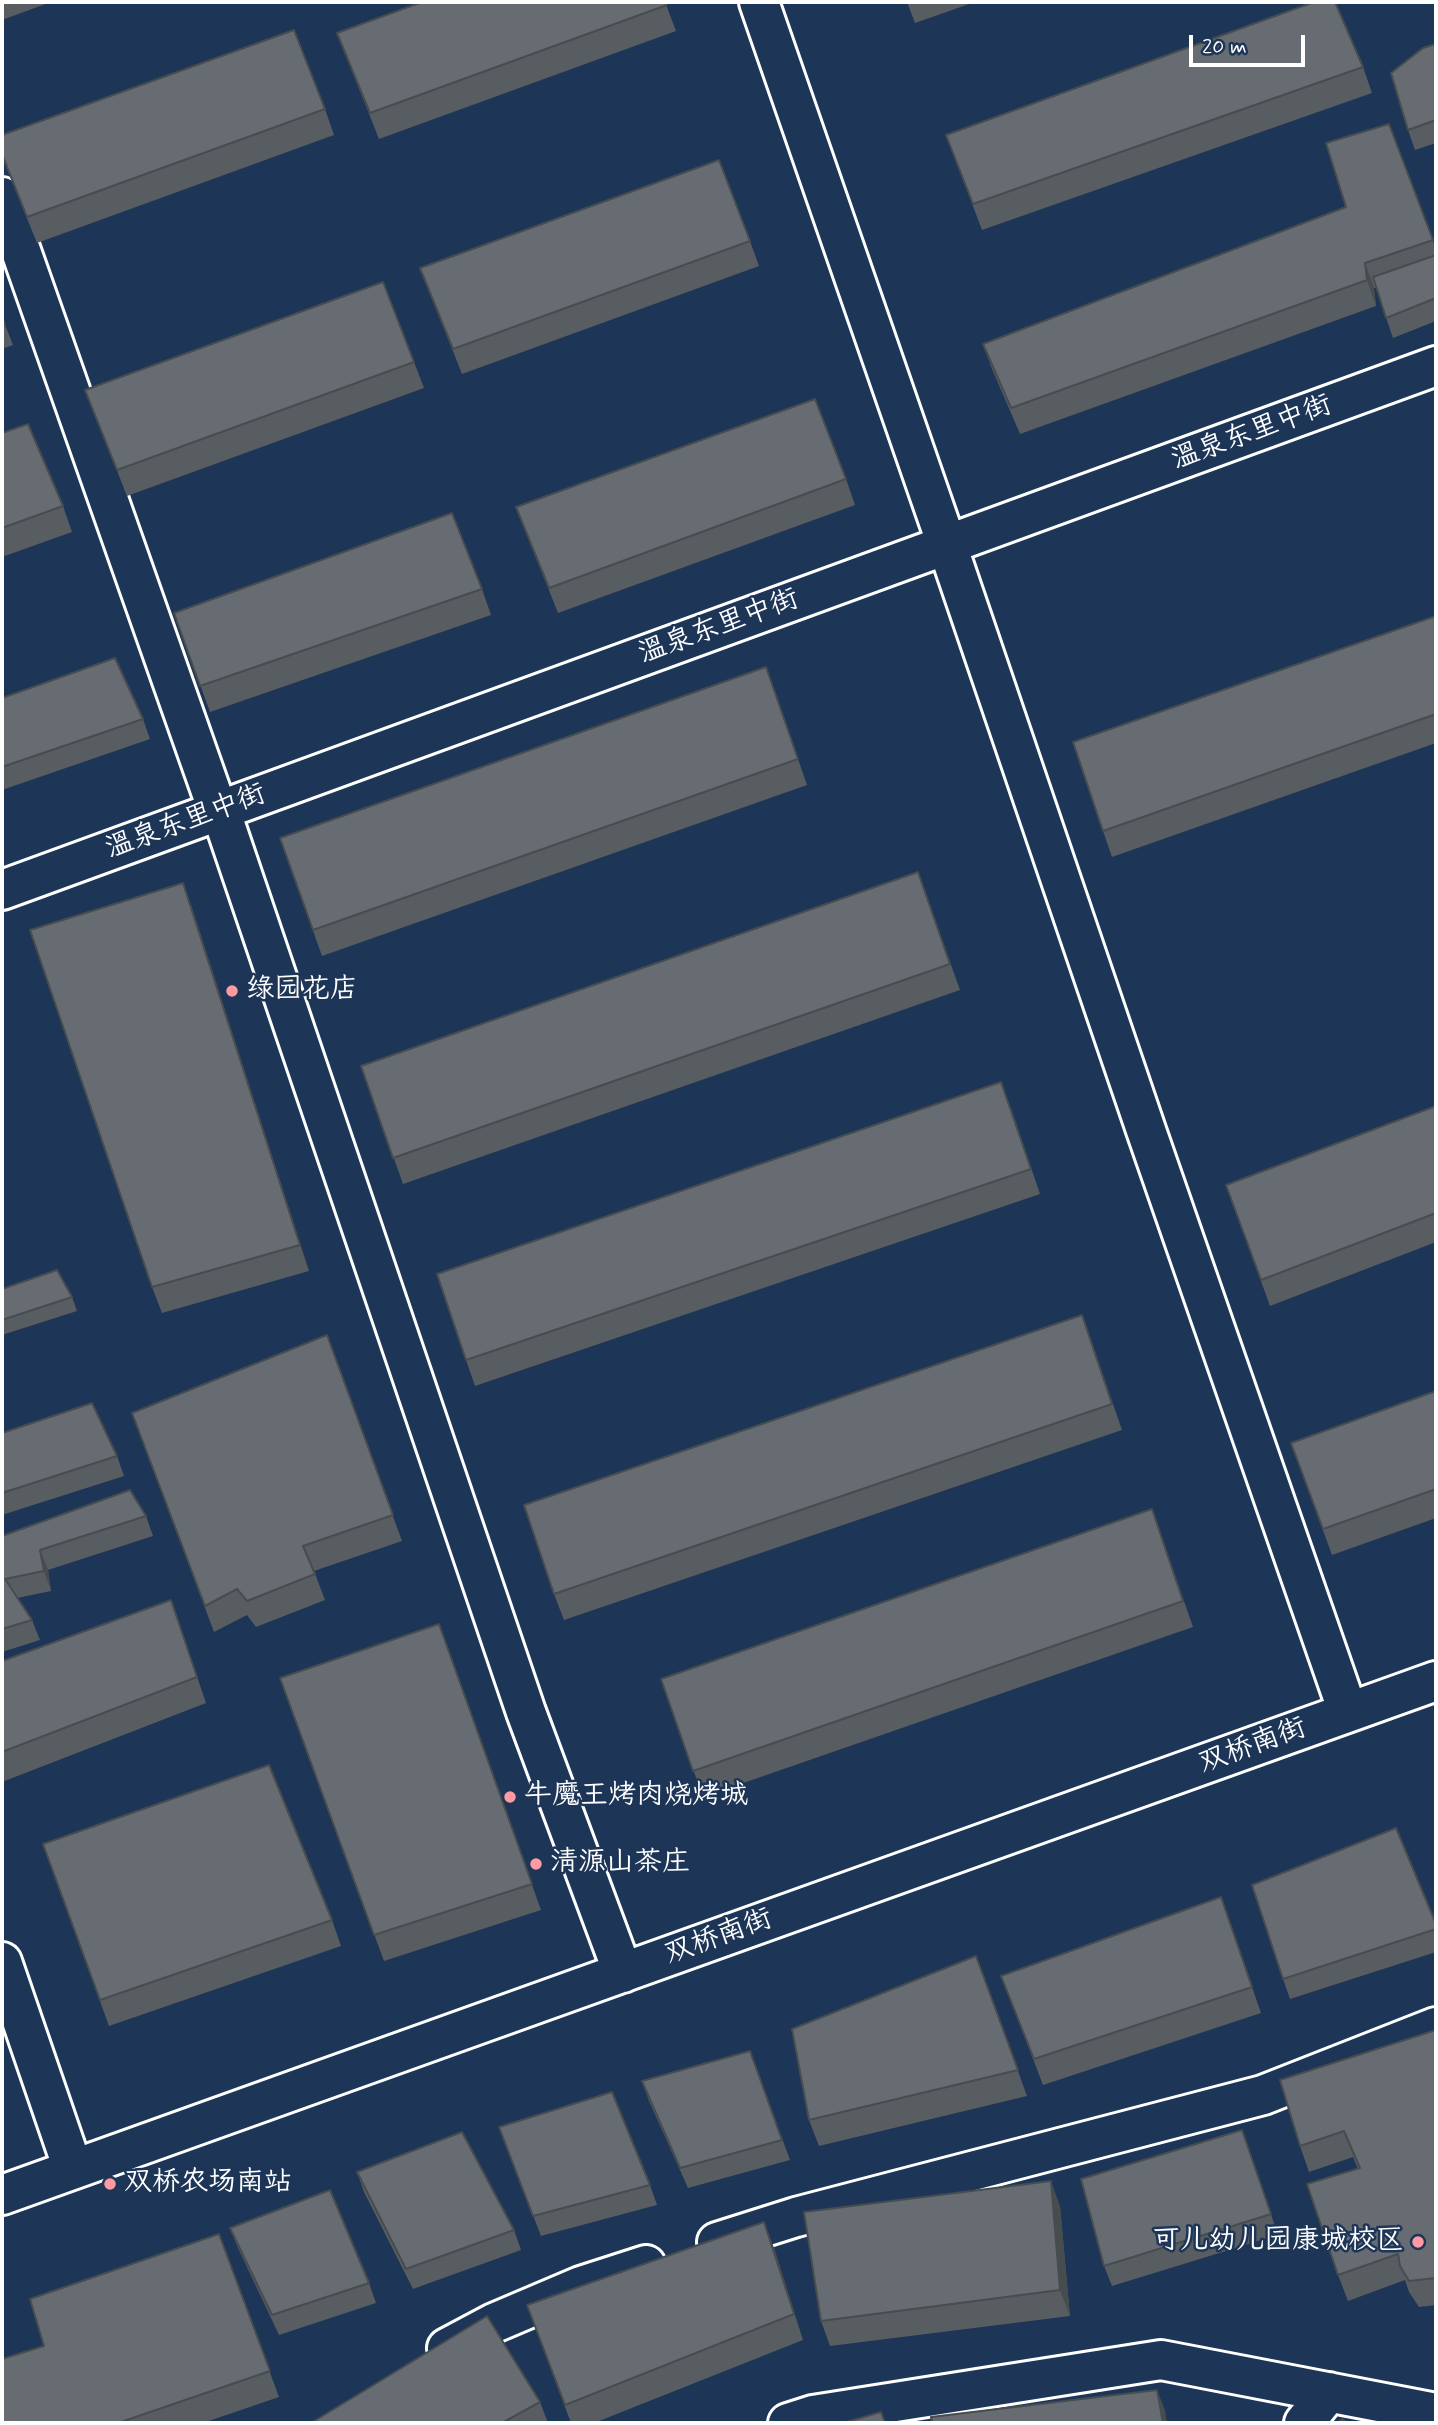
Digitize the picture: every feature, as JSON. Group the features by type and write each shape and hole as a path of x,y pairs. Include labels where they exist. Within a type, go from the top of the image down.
{"street":[{"path":"759,2 1348,1712"},
{"path":"2,197 229,837 526,1712 623,1973"},
{"name":"温泉东里中街","path":"2,890 1436,366"},
{"name":"双桥南街","path":"2,2195 1436,1681"},
{"path":"2,1962 74,2169"},
{"path":"422,2361 494,2323 581,2286 796,2217 1263,2095 1436,2027"},
{"path":"788,2423 813,2415 1161,2360 1436,2413"},
{"path":"1304,2423 1329,2392"}],"building":[{"path":"422,2 665,2 667,5 370,113 337,33"},
{"path":"1314,2 1335,2 1363,67 973,204 946,135"},
{"path":"294,30 325,109 27,217 2,154 2,135"},
{"path":"1436,44 1436,120 1408,130 1391,73 1423,48"},
{"path":"1389,124 1433,240 1365,263 1367,280 1011,408 983,344 1346,207 1326,143"},
{"path":"719,160 750,241 453,349 420,268"},
{"path":"1436,255 1436,298 1386,318 1373,277"},
{"path":"383,282 414,362 117,470 85,390"},
{"path":"815,399 846,479 549,588 516,507"},
{"path":"28,424 63,506 2,528 2,433"},
{"path":"452,513 482,589 200,686 174,613"},
{"path":"1436,616 1436,714 1103,831 1073,742"},
{"path":"115,658 143,719 2,767 2,698"},
{"path":"766,667 798,759 313,930 280,838"},
{"path":"918,872 950,964 393,1158 361,1066"},
{"path":"183,883 300,1245 152,1287 30,930"},
{"path":"1001,1082 1031,1169 466,1360 437,1274"},
{"path":"1436,1106 1436,1213 1261,1280 1226,1185"},
{"path":"57,1270 72,1297 2,1320 2,1289"},
{"path":"1082,1315 1112,1404 554,1594 524,1505"},
{"path":"327,1335 393,1515 303,1546 315,1574 247,1601 237,1589 205,1606 132,1413"},
{"path":"1436,1391 1436,1489 1323,1529 1291,1443"},
{"path":"92,1403 117,1456 2,1493 2,1433"},
{"path":"130,1490 146,1516 40,1550 44,1571 5,1579 32,1620 2,1629 2,1536"},
{"path":"1152,1509 1183,1601 693,1771 661,1679"},
{"path":"171,1600 197,1677 2,1752 2,1661"},
{"path":"439,1624 532,1884 374,1935 280,1678"},
{"path":"269,1765 332,1920 100,2000 43,1844"},
{"path":"1396,1828 1436,1929 1283,1979 1252,1885"},
{"path":"1221,1897 1252,1987 1034,2059 1001,1976"},
{"path":"976,1956 1018,2070 809,2120 792,2029"},
{"path":"1436,2030 1436,2278 1409,2281 1400,2266 1398,2254 1338,2275 1307,2184 1360,2168 1344,2131 1300,2146 1280,2080"},
{"path":"750,2051 782,2140 680,2168 642,2081"},
{"path":"612,2092 650,2185 533,2216 499,2127"},
{"path":"1242,2130 1271,2214 1104,2266 1081,2179"},
{"path":"462,2132 514,2230 406,2269 357,2172"},
{"path":"1051,2181 1060,2290 821,2321 804,2212"},
{"path":"330,2190 369,2283 272,2315 230,2228"},
{"path":"764,2222 794,2314 565,2405 527,2305"},
{"path":"219,2234 270,2371 118,2423 2,2423 2,2359 44,2346 30,2299"},
{"path":"487,2316 540,2402 502,2423 311,2423"},
{"path":"1157,2390 1163,2423 932,2423 931,2417"},
{"path":"881,2412 885,2423 843,2423"}],"place":[{"name":"绿园花店","path":"232,991"},
{"name":"牛魔王烤肉烧烤城","path":"510,1797"},
{"name":"清源山茶庄","path":"536,1864"},
{"name":"双桥农场南站","path":"110,2184"},
{"name":"可儿幼儿园康城校区","path":"1418,2242"}]}
